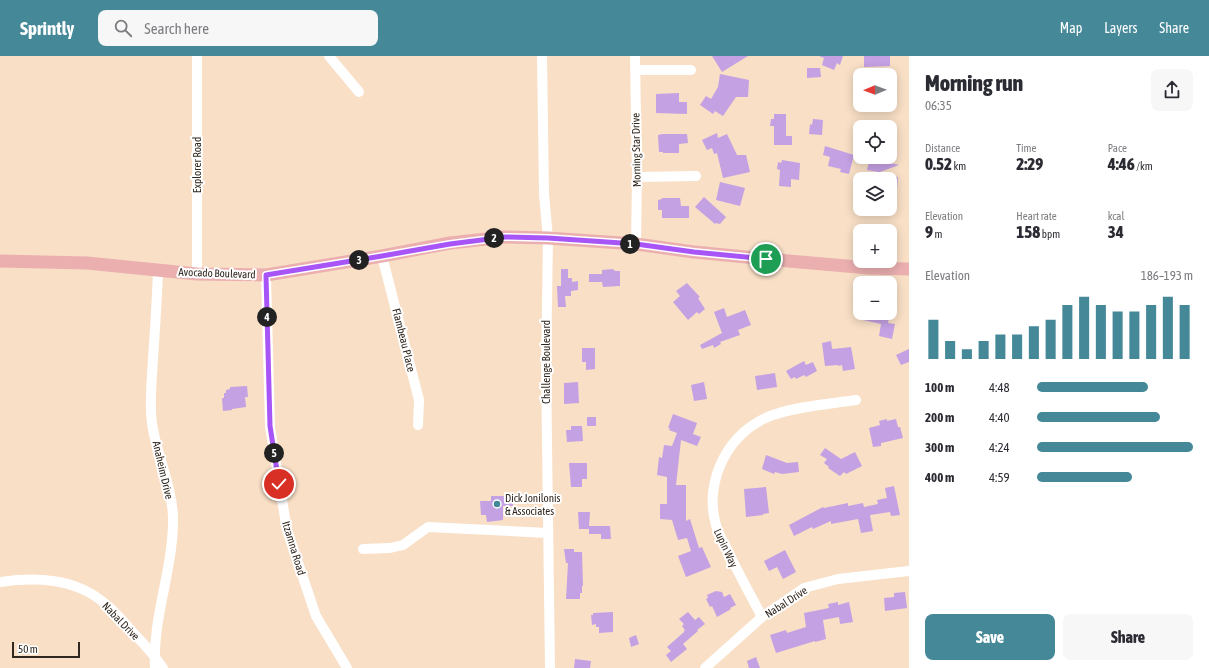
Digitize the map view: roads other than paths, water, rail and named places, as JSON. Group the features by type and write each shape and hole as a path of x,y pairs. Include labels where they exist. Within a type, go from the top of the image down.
{"main road":[{"name":"Avocado Boulevard","path":"0,261 87,263 197,274 266,275 450,244 505,237 548,238 636,244 694,252 766,259 869,268 909,269"}],"street":[{"name":"Explorer Road","path":"197,56 197,274"},
{"path":"329,56 359,92"},
{"name":"Challenge Boulevard","path":"542,56 544,194 548,238 546,366 548,533 551,619 550,668"},
{"name":"Morning Star Drive","path":"635,56 637,177 636,244"},
{"path":"635,70 691,70"},
{"path":"637,177 696,176"},
{"name":"Flambeau Place","path":"382,256 419,400 418,426"},
{"name":"Anaheim Drive","path":"155,668 154,655 172,540 173,524 171,502 152,422 151,398 158,271"},
{"name":"Itzamna Road","path":"266,275 270,426 287,530 316,616 347,668"},
{"name":"Lupin Way","path":"762,617 735,567 716,527 713,496 716,475 720,465 725,455 738,438 763,419 805,407 856,400"},
{"path":"363,549 390,548 403,545 428,527 548,533"},
{"name":"Nabal Drive","path":"705,668 762,617 804,588 838,579 909,571"},
{"name":"Nabal Drive","path":"0,582 42,580 70,584 80,588 102,600 113,610 154,655 163,668"}],"place":[{"name":"Dick Jonilonis & Associates","path":"497,504"}]}
